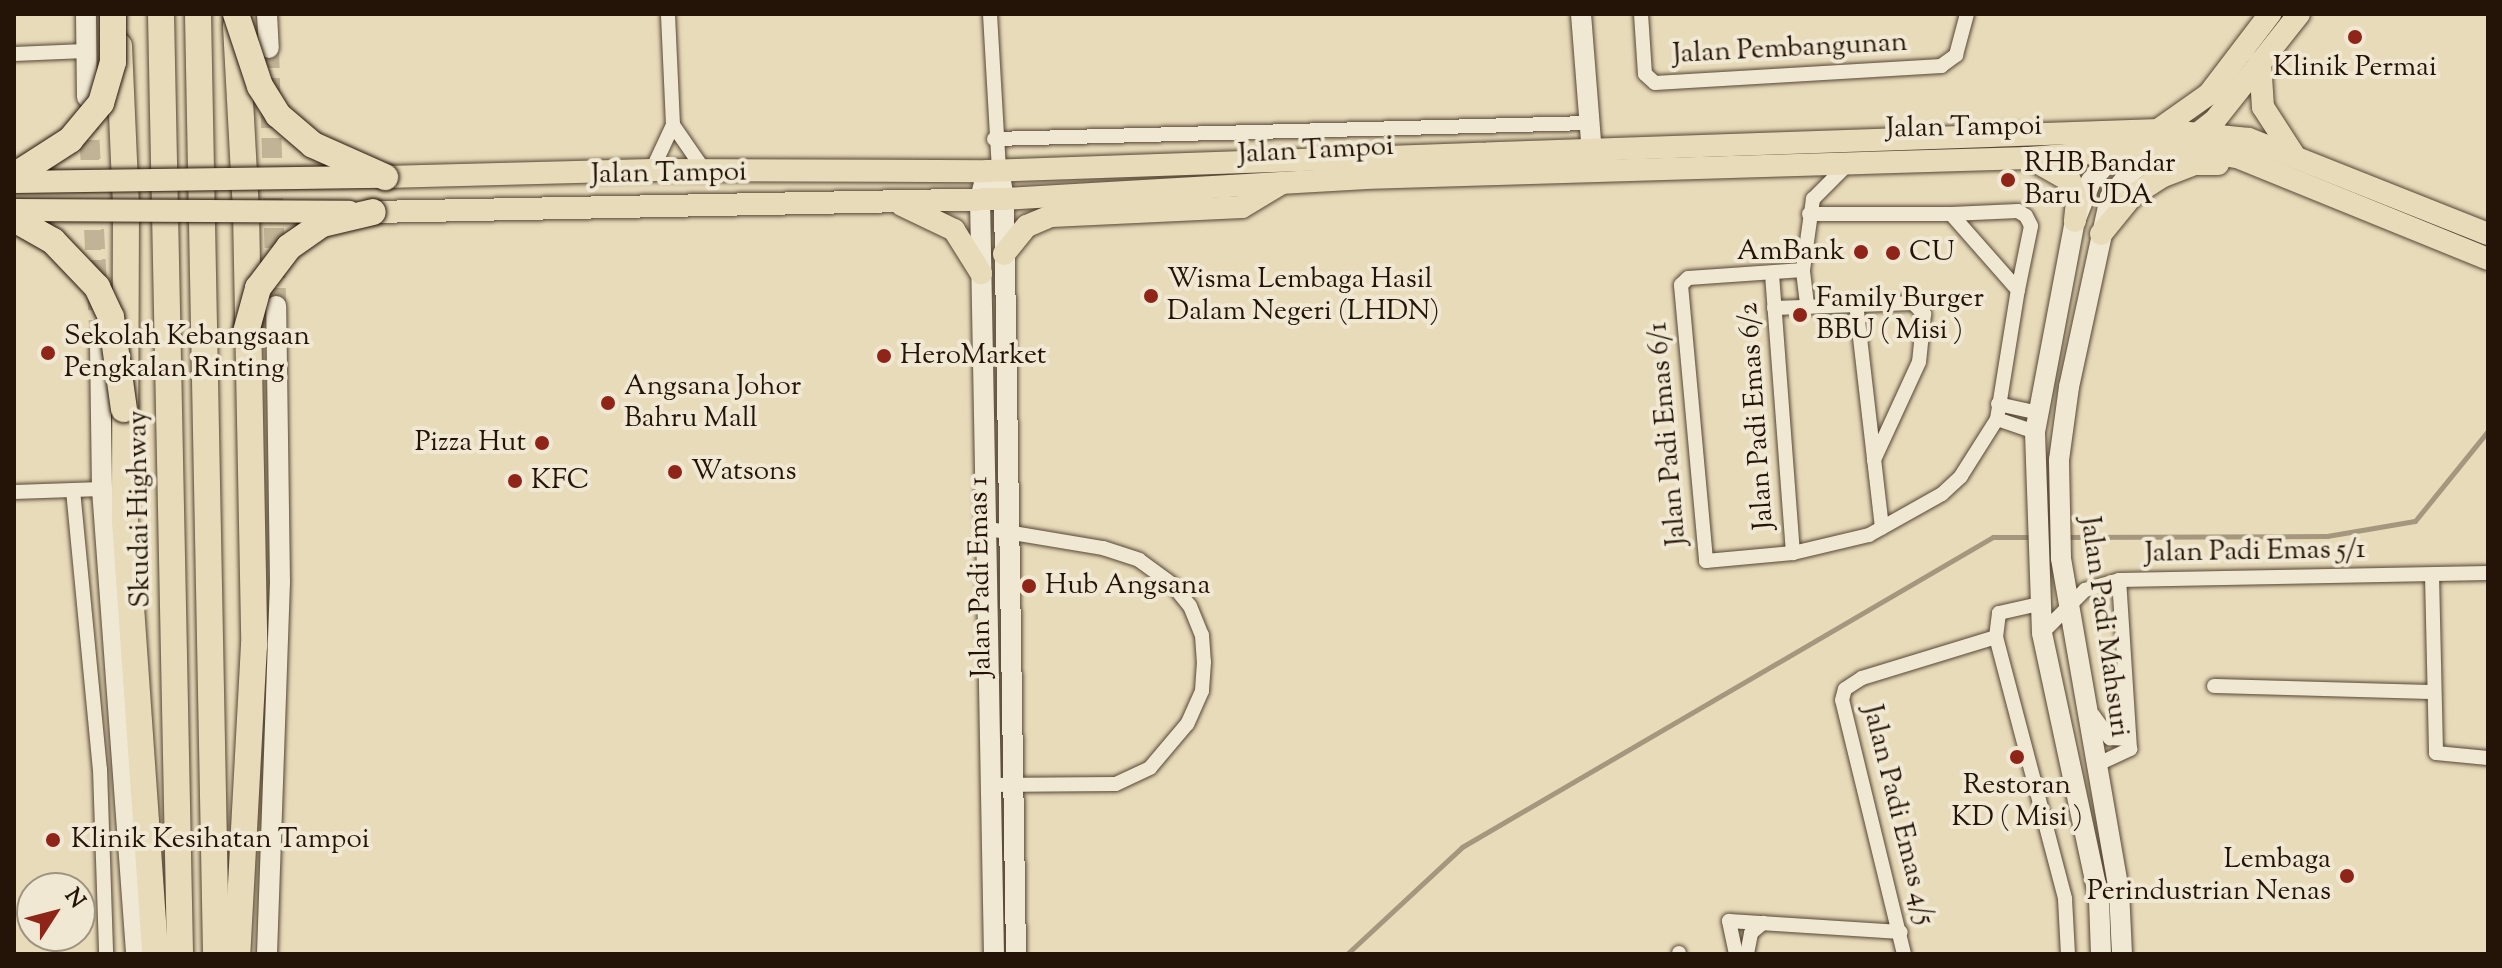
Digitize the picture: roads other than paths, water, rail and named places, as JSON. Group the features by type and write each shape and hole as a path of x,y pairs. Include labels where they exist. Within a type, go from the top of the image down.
{"highway":[{"path":"14,179 70,140 101,103 113,62 116,14"},
{"path":"116,14 126,208 124,409 130,591 155,954"},
{"name":"Skudai Highway","path":"161,14 180,954"},
{"path":"198,14 216,954"},
{"path":"236,14 255,74 278,115 313,145 390,177"},
{"path":"236,14 246,211 252,590 237,954"},
{"path":"246,332 258,288 289,247 322,224 381,211"},
{"path":"14,219 53,241 97,287 111,317 124,409"}],"main road":[{"path":"2118,151 2164,138 2209,94 2270,14"},
{"path":"2205,132 2299,14"},
{"path":"2260,62 2263,107 2294,155"},
{"path":"2098,129 2164,109 2229,67"},
{"name":"Jalan Tampoi","path":"14,210 381,211 1004,199 1282,183 1592,157 2098,129 2164,138 2237,157 2488,259"},
{"name":"Jalan Tampoi","path":"2164,138 2205,132 2249,139 2488,234"},
{"name":"Jalan Tampoi","path":"14,179 245,180 652,170 993,170 1592,157 2028,158 2118,151"},
{"path":"2028,158 2070,181 2077,201 2075,221"},
{"path":"2101,234 2132,196 2161,177 2195,164 2244,169 2301,192 2338,196"},
{"path":"1004,254 1027,226 1051,216 1242,207 1282,183"},
{"path":"886,199 930,215 954,230 981,273"}],"street":[{"path":"86,14 87,97"},
{"path":"267,14 269,48"},
{"path":"652,170 673,125 668,14"},
{"path":"990,14 993,170"},
{"path":"1581,14 1592,157"},
{"name":"Jalan Pembangunan","path":"1641,14 1645,74 1655,83 1941,66 1956,55 1967,14"},
{"path":"14,54 85,51"},
{"path":"994,143 1590,123"},
{"path":"673,125 704,170"},
{"name":"Jalan Padi Mahsuri","path":"2122,954 2119,891 2067,606 2061,558 2059,460 2069,387 2110,197 2164,138"},
{"name":"Jalan Padi Mahsuri","path":"2101,954 2099,899 2042,633 2036,501 2037,423 2075,221 2091,181 2118,151"},
{"path":"1807,304 1803,270 1809,214 1820,187 1856,160"},
{"name":"Jalan Padi Emas 1","path":"993,170 1004,199 1016,954"},
{"name":"Jalan Padi Emas 1","path":"993,170 980,199 983,528 994,954"},
{"name":"Jalan Padi Emas 6/1","path":"1803,270 1688,278 1681,285 1706,561 1793,553 1882,528 1942,494 1961,476 1998,412 2031,226 2026,216 2018,211 1809,214"},
{"path":"1951,214 2018,290"},
{"name":"Jalan Padi Emas 6/2","path":"1772,274 1793,553"},
{"path":"1856,303 1882,528"},
{"path":"1774,308 1807,304 1913,303 1924,314 1919,362 1874,460"},
{"path":"267,954 280,582 276,306"},
{"path":"100,345 102,489 136,954"},
{"path":"1998,412 2037,423"},
{"path":"14,492 102,489"},
{"path":"73,490 100,769 106,954"},
{"path":"983,528 1008,529 1052,543 1126,554 1161,574 1190,606 1202,635 1204,662 1202,691 1187,724 1150,768 1115,784 990,785"},
{"name":"Jalan Padi Emas 5/1","path":"2042,633 2085,590 2119,580 2488,573"},
{"path":"2432,575 2432,692 2436,753 2488,758"},
{"path":"2119,580 2129,744"},
{"path":"2039,604 1999,613 1996,637 2065,899 2068,954"},
{"name":"Jalan Padi Emas 4/5","path":"1904,954 1842,700 1845,689 1862,678 1996,637"},
{"path":"2214,686 2432,692"},
{"path":"2082,693 2110,738 2129,744"},
{"path":"2096,765 2129,744"},
{"path":"1736,954 1729,921 1901,932"},
{"path":"1747,954 1751,933 1763,923"}],"waterway":[{"path":"2065,537 2327,536 2415,521 2488,431"},
{"path":"1347,954 1462,847 1993,537 2035,537"}],"tunnel":[{"path":"269,48 276,306"},
{"path":"88,110 100,345"}],"place":[{"name":"Klinik Permai","path":"2355,37"},
{"name":"RHB Bandar Baru UDA","path":"2008,180"},
{"name":"AmBank","path":"1861,252"},
{"name":"CU","path":"1893,253"},
{"name":"Wisma Lembaga Hasil Dalam Negeri (LHDN)","path":"1151,296"},
{"name":"Family Burger BBU ( Misi )","path":"1800,315"},
{"name":"Sekolah Kebangsaan Pengkalan Rinting","path":"48,353"},
{"name":"HeroMarket","path":"884,356"},
{"name":"Angsana Johor Bahru Mall","path":"608,403"},
{"name":"Pizza Hut","path":"542,443"},
{"name":"Watsons","path":"675,472"},
{"name":"KFC","path":"515,481"},
{"name":"Hub Angsana","path":"1029,586"},
{"name":"Restoran KD ( Misi )","path":"2017,757"},
{"name":"Klinik Kesihatan Tampoi","path":"53,840"},
{"name":"Lembaga Perindustrian Nenas","path":"2347,876"}]}
